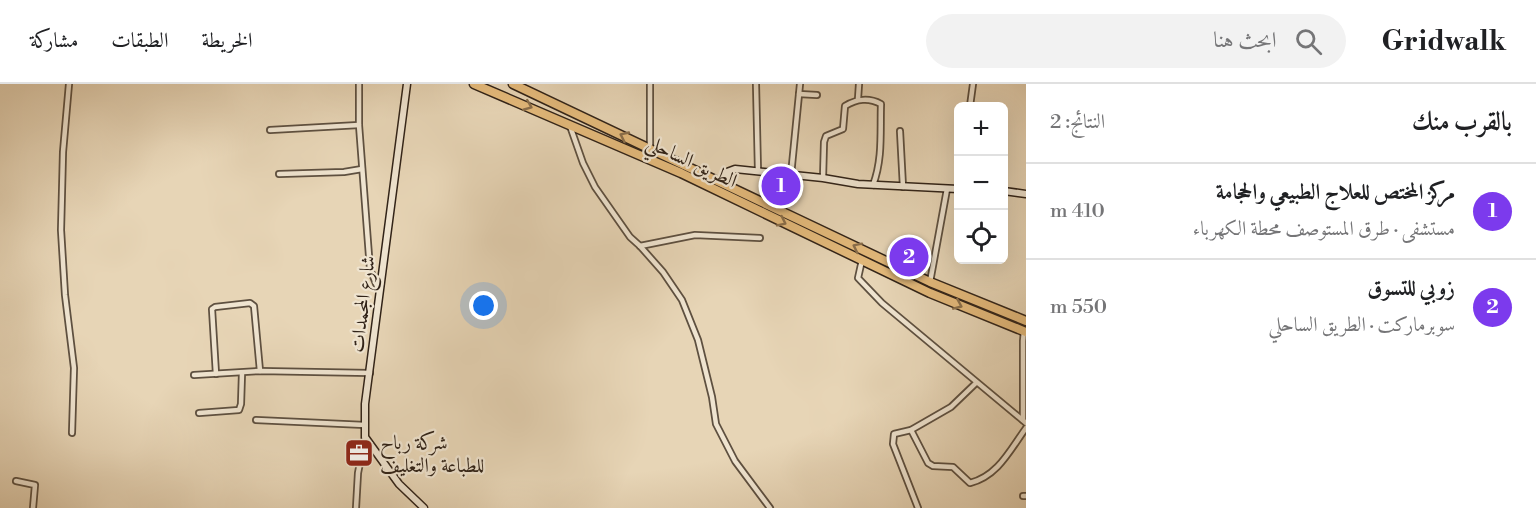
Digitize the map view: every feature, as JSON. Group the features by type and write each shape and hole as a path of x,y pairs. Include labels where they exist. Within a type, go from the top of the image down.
{"highway":[{"name":"الطريق الساحلي","path":"474,84 725,189 930,282 1026,321"},
{"name":"الطريق الساحلي","path":"513,84 532,88 862,260 930,293 1025,332"}],"main road":[{"name":"شارع المجمدات","path":"364,437 364,415 407,84"},
{"path":"725,189 726,175 729,170 735,169 873,185 954,188"},
{"path":"1008,192 1026,194"},
{"path":"364,437 399,484 424,508"}],"street":[{"path":"69,84 63,152 61,230 65,295 74,368 72,433"},
{"path":"359,84 359,124 370,269 372,279 380,294"},
{"path":"650,84 650,148"},
{"path":"756,84 758,171"},
{"path":"791,175 800,84"},
{"path":"858,99 859,84"},
{"path":"971,102 973,84"},
{"path":"799,94 817,95"},
{"path":"823,178 826,136 843,129 844,108 858,99 867,99 881,104 880,151 878,170 873,185"},
{"path":"569,123 583,163 595,187 630,237 663,272 682,300 698,340 716,424 735,461 770,508"},
{"path":"270,130 359,124"},
{"path":"900,131 903,187"},
{"path":"279,174 344,172 362,169"},
{"path":"930,282 947,189"},
{"path":"640,246 696,235 760,238"},
{"path":"862,260 858,274 861,282 882,303 1024,422"},
{"path":"216,374 212,309 250,303 254,306 260,371"},
{"path":"1024,422 1023,341 1025,332"},
{"path":"194,375 260,371 370,373"},
{"path":"198,413 239,410 242,373"},
{"path":"918,508 893,444 894,435 911,430 951,407 976,383"},
{"path":"256,420 365,425"},
{"path":"911,430 928,463 933,466 953,467 970,483 983,478 1001,464 1026,428"},
{"path":"356,508 358,472 364,437"},
{"path":"16,481 34,485 33,508"}],"place":[{"name":"مركز المختص للعلاج الطبيعي والحجامة","path":"781,186"},
{"name":"زوبي للتسوق","path":"909,257"},
{"name":"شركة رباح للطباعة والتغليف","path":"359,453"}]}
